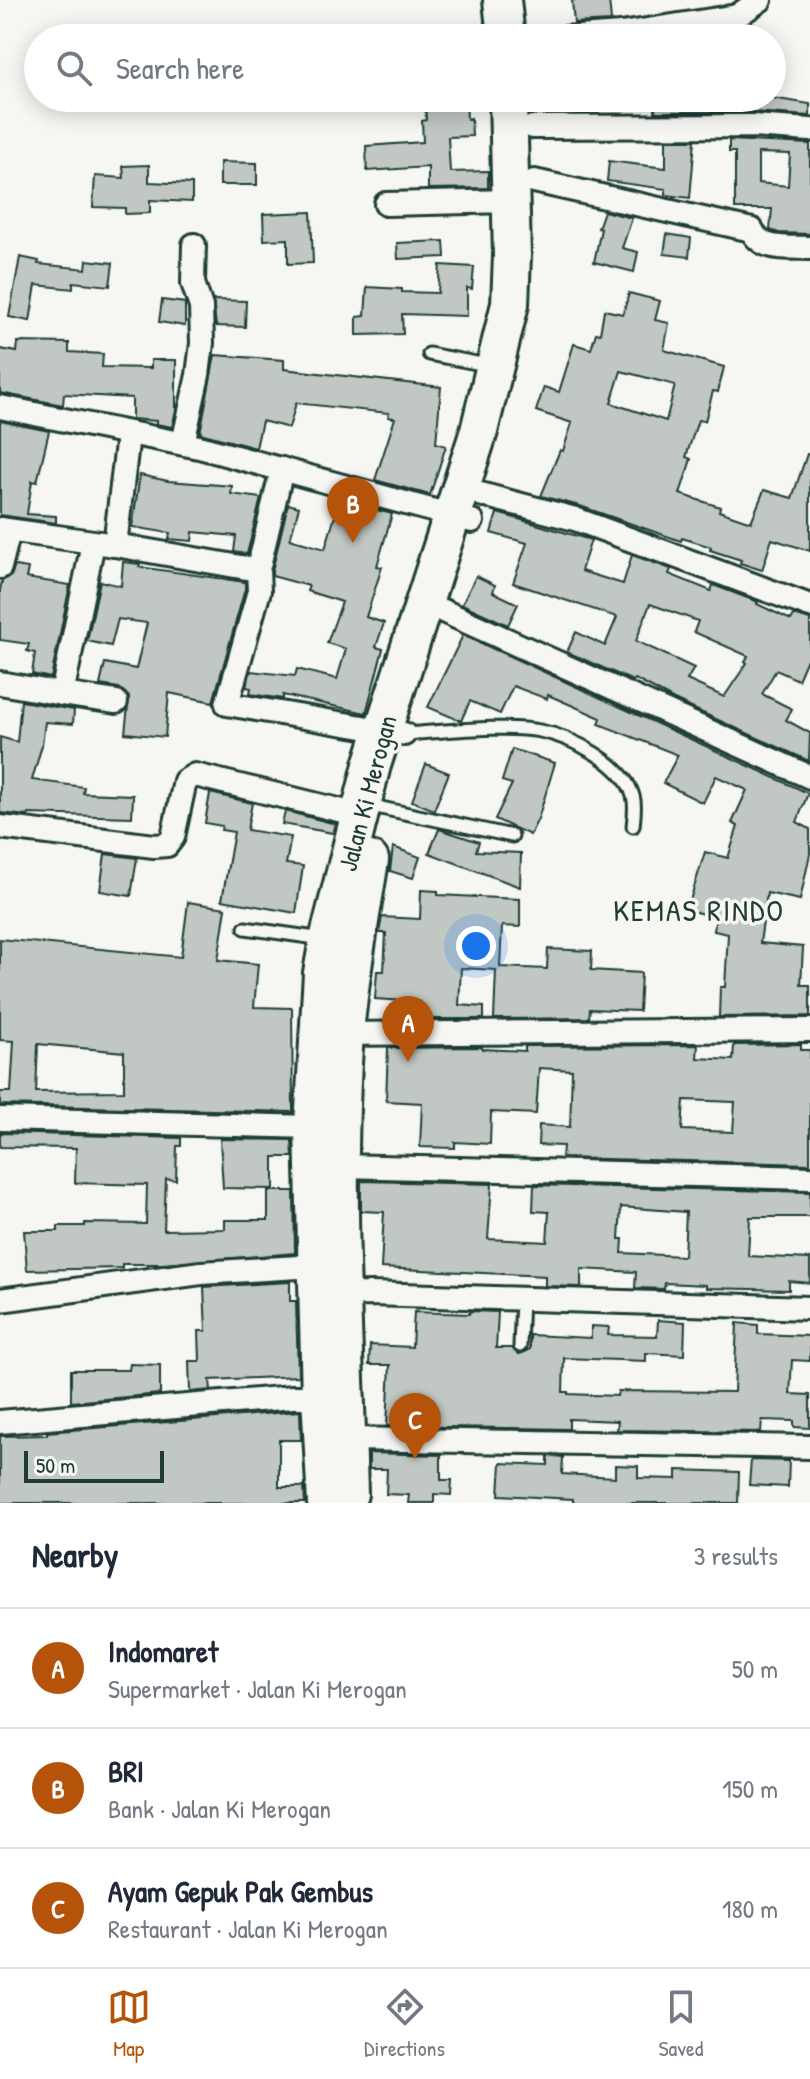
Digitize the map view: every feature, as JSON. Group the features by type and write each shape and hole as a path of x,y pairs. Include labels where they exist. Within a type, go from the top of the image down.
{"highway":[{"path":"502,0 505,24"},
{"path":"524,0 527,24"},
{"name":"Jalan Ki Merogan","path":"350,1503 341,1166 332,1034 322,973 328,940 393,732 468,509 520,368 533,305 522,191 510,112"},
{"name":"Jalan Ki Merogan","path":"393,732 443,611 468,509 479,431 510,304 533,113"},
{"name":"Jalan Ki Merogan","path":"326,1503 313,1127 332,1034 356,947 377,823 370,811"}],"street":[{"path":"685,24 737,16 760,0"},
{"path":"533,113 810,130"},
{"path":"386,204 522,191 752,230 763,244 810,248"},
{"path":"183,443 202,343 201,307 193,283 194,245"},
{"path":"0,407 128,435 183,443 282,469 468,509 575,519 810,606"},
{"path":"62,694 104,544 128,435"},
{"path":"282,469 258,570 259,591 227,704 393,732"},
{"path":"0,567 4,530 258,570"},
{"path":"443,611 810,777"},
{"path":"0,683 116,702"},
{"path":"0,827 167,845 173,837 185,781 195,775 370,811"},
{"path":"332,1034 810,1030"},
{"path":"0,1119 313,1127"},
{"path":"341,1166 810,1178"},
{"path":"0,1300 201,1273 316,1266"},
{"path":"343,1295 810,1308"},
{"path":"0,1422 320,1397"},
{"path":"348,1439 810,1447"}],"lane":[{"path":"429,354 496,366"},
{"path":"393,732 514,729 541,731 575,743 599,755 625,780 633,795 633,826"},
{"path":"370,811 512,836"},
{"path":"245,928 328,940"},
{"path":"520,1346 522,1299"}],"building":[{"path":"572,0 609,0 611,21 574,23"},
{"path":"786,100 810,104 810,116 753,112 786,112"},
{"path":"426,112 467,112 467,119 471,118 472,136 448,137 450,172 488,171 488,188 428,189 428,167 367,171 366,146 423,142 422,121 426,120"},
{"path":"666,140 695,140 690,198 666,195 666,189 607,181 609,161 666,168"},
{"path":"729,140 810,144 810,234 770,230 772,209 735,209 735,152 729,152","holes":["758,153 790,154 788,186 758,183"]},
{"path":"220,162 257,163 257,185 220,185"},
{"path":"149,165 149,182 192,184 192,202 150,200 150,213 125,214 125,208 93,207 95,176 124,178 123,166"},
{"path":"604,211 632,218 622,248 638,252 634,272 594,262 601,229 598,228"},
{"path":"311,212 313,263 288,264 288,239 264,240 263,214"},
{"path":"667,234 691,238 689,257 664,254"},
{"path":"444,241 445,257 398,259 397,243"},
{"path":"20,257 39,261 38,264 86,269 87,260 113,263 110,286 73,282 73,289 36,285 30,321 9,317"},
{"path":"440,265 474,267 472,289 467,288 467,316 402,314 403,334 357,335 357,317 365,316 367,287 438,293"},
{"path":"629,293 660,301 655,320 669,323 664,350 724,367 718,392 713,391 705,421 698,420 686,457 691,459 680,494 720,507 719,511 751,522 764,490 792,498 807,454 810,454 810,551 772,539 762,570 710,550 711,547 682,538 681,541 580,506 541,496 560,450 563,451 572,423 536,411 544,387 559,392 574,344 591,349 596,333 600,334 604,310 623,314","holes":["621,371 675,385 666,421 611,403"]},
{"path":"162,300 185,303 185,326 159,322"},
{"path":"213,300 246,301 245,327 216,326"},
{"path":"18,342 69,343 69,352 103,354 102,367 151,368 151,360 176,360 176,410 172,427 156,424 156,421 132,419 132,398 64,394 63,405 0,393 0,349 17,352"},
{"path":"215,355 284,360 284,369 441,387 436,443 446,446 430,495 375,480 395,418 388,417 389,413 296,403 289,428 262,421 256,448 200,433"},
{"path":"0,421 49,431 37,482 32,481 27,514 56,516 56,523 0,515"},
{"path":"140,475 168,481 232,486 231,494 261,498 247,554 234,552 236,536 193,532 192,541 169,539 170,533 132,527"},
{"path":"340,500 392,514 377,566 382,567 366,617 384,623 376,647 383,649 366,713 283,695 283,699 250,694 251,688 246,687 251,671 295,676 297,669 337,679 346,649 327,643 342,602 307,591 309,586 272,576 272,571 288,504 299,507 290,539 325,549"},
{"path":"497,513 591,540 581,571 623,584 632,555 671,569 669,574 711,591 713,585 758,602 791,620 794,615 810,620 810,652 798,680 776,670 762,694 792,709 786,720 810,733 809,761 635,679 633,681 567,652 576,632 605,646 617,617 513,583 527,543 491,533","holes":["650,604 698,621 694,632 748,656 747,663 724,697 687,680 694,668 636,641"]},
{"path":"123,562 245,582 213,702 169,693 165,737 125,733 129,697 119,688 100,685 105,663 136,669 147,623 118,619 111,646 87,641 100,581 121,586"},
{"path":"15,566 28,568 26,578 70,585 51,678 32,674 35,653 27,651 29,644 0,640 0,590 2,581 11,576"},
{"path":"476,576 495,585 493,592 518,604 508,625 462,604"},
{"path":"463,635 808,793 797,822 810,829 810,854 800,900 767,893 760,943 803,947 801,985 810,985 810,1016 719,1017 720,987 725,987 728,934 714,931 716,917 687,910 705,852 728,858 738,826 732,823 747,790 716,776 703,803 663,783 678,755 599,724 601,718 548,695 547,699 513,686 500,714 470,701 461,721 428,707"},
{"path":"21,701 74,710 73,724 45,722 32,780 84,787 83,793 133,795 132,817 0,813 0,737 17,742"},
{"path":"512,749 555,763 530,835 495,819 512,784 502,781"},
{"path":"426,764 449,773 434,810 412,801"},
{"path":"210,793 252,803 247,830 291,837 286,864 303,866 296,913 222,900 234,832 205,823"},
{"path":"285,811 336,824 333,833 282,824"},
{"path":"439,829 479,842 476,851 521,853 520,887 429,853"},
{"path":"393,847 420,857 413,878 390,871"},
{"path":"105,854 137,858 131,896 100,891"},
{"path":"421,890 438,891 438,895 520,899 520,927 502,926 500,967 547,969 548,949 592,951 591,970 641,973 639,1011 590,1009 589,1018 494,1019 496,970 461,968 459,1005 484,1007 484,1019 419,1019 420,1002 375,999 377,971 384,971 386,933 379,933 382,917 420,919"},
{"path":"188,902 226,908 218,960 258,964 254,1007 292,1008 293,1112 0,1105 0,1092 11,1092 14,1041 0,1040 0,939 181,957","holes":["38,1044 124,1052 124,1091 36,1092"]},
{"path":"801,1044 801,1050 810,1050 810,1164 562,1158 563,1146 538,1145 539,1125 570,1127 572,1070 539,1068 536,1114 491,1112 490,1144 455,1142 455,1148 420,1147 422,1103 386,1101 388,1048 482,1047 525,1051 525,1046 698,1045 697,1058 733,1060 734,1045","holes":["684,1100 735,1102 733,1132 682,1130"]},
{"path":"0,1133 181,1138 181,1146 177,1146 176,1180 166,1179 164,1230 225,1229 225,1220 268,1220 268,1191 294,1191 295,1253 162,1264 122,1264 122,1268 27,1270 24,1231 58,1231 58,1226 85,1226 85,1223 146,1224 147,1185 75,1183 76,1148 0,1147"},
{"path":"220,1139 292,1140 293,1157 274,1157 274,1189 223,1188"},
{"path":"361,1181 492,1184 488,1239 547,1242 549,1212 533,1211 534,1185 810,1192 810,1217 750,1217 748,1256 810,1259 810,1283 789,1281 789,1290 706,1288 706,1285 665,1283 664,1289 635,1288 636,1272 581,1269 581,1287 545,1286 545,1276 381,1268 384,1212 361,1211","holes":["621,1207 686,1212 684,1256 622,1253 623,1239 619,1239"]},
{"path":"290,1282 290,1301 296,1301 298,1376 210,1380 211,1390 190,1392 189,1361 200,1361 199,1331 206,1331 204,1287"},
{"path":"470,1311 498,1312 496,1348 512,1348 519,1354 530,1349 530,1335 591,1338 591,1326 609,1327 608,1335 657,1336 658,1320 685,1322 684,1355 646,1353 646,1361 564,1358 563,1392 568,1394 617,1396 618,1391 734,1392 737,1323 758,1325 758,1334 810,1336 810,1361 792,1360 790,1394 810,1395 810,1428 794,1427 794,1421 762,1420 761,1432 617,1430 618,1421 569,1419 569,1429 387,1426 390,1365 369,1365 370,1345 412,1347 414,1312 469,1314"},
{"path":"130,1364 160,1365 160,1394 71,1402 71,1370 129,1370"},
{"path":"300,1411 301,1440 279,1440 279,1487 304,1487 305,1503 0,1503 0,1436 47,1435 47,1432"},
{"path":"369,1453 441,1455 441,1480 452,1480 451,1495 434,1494 434,1503 408,1503 409,1495 386,1494 387,1469 369,1469"},
{"path":"548,1456 563,1457 562,1474 615,1477 615,1465 638,1466 638,1478 677,1479 677,1470 739,1472 738,1503 573,1503 573,1499 499,1495 501,1463 548,1465"},
{"path":"751,1460 789,1461 788,1487 749,1485"}],"place":[{"name":"BRI","path":"353,543"},
{"name":"Indomaret","path":"408,1062"},
{"name":"Ayam Gepuk Pak Gembus","path":"415,1459"}],"district":[{"name":"KEMAS RINDO","path":"699,910"}]}
